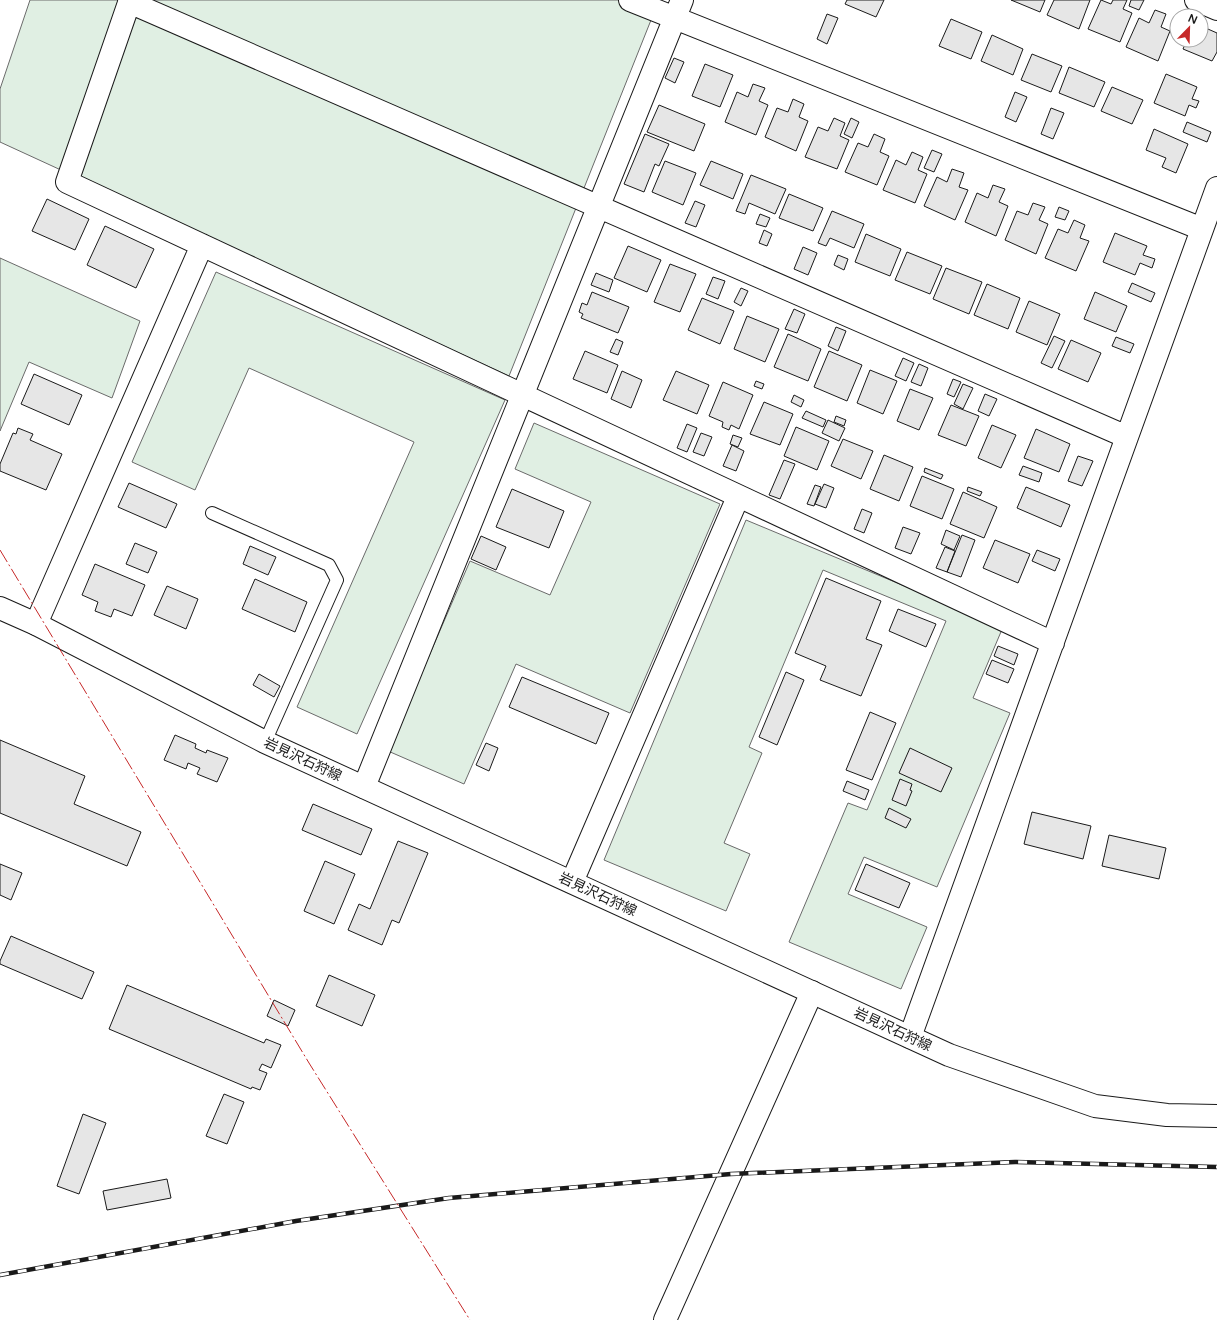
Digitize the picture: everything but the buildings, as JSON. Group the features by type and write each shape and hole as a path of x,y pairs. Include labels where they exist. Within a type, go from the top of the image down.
{"street":[{"path":"630,0 679,9 1202,229"},
{"path":"1196,0 1217,9"},
{"path":"1052,643 67,182 130,1 1127,437"},
{"path":"364,787 679,9"},
{"path":"910,1037 1217,188"},
{"path":"36,624 202,245"},
{"path":"572,882 738,497"},
{"name":"岩見沢石狩線","path":"0,608 36,624 265,742 949,1055 1095,1106 1167,1115 1217,1116"},
{"path":"665,1320 812,992"}],"lane":[{"path":"212,513 329,565 337,580 265,742"}],"green space":[{"path":"30,0 659,0 509,376 0,142 0,89"},
{"path":"0,258 140,321 112,398 29,362 0,431"},
{"path":"216,272 505,400 357,734 297,707 414,442 249,368 195,490 132,462"},
{"path":"534,423 720,504 630,713 516,664 464,784 388,751 470,561 550,595 591,502 515,469"},
{"path":"746,520 1003,627 973,698 1010,713 937,887 864,857 848,894 927,927 901,989 789,942 848,803 867,810 946,621 823,570 749,747 762,753 724,843 750,854 726,911 604,860"}],"railway":[{"path":"0,1275 296,1221 449,1198 731,1174 1015,1162 1217,1167"}],"power":[{"path":"0,550 309,1063 470,1320"}]}
